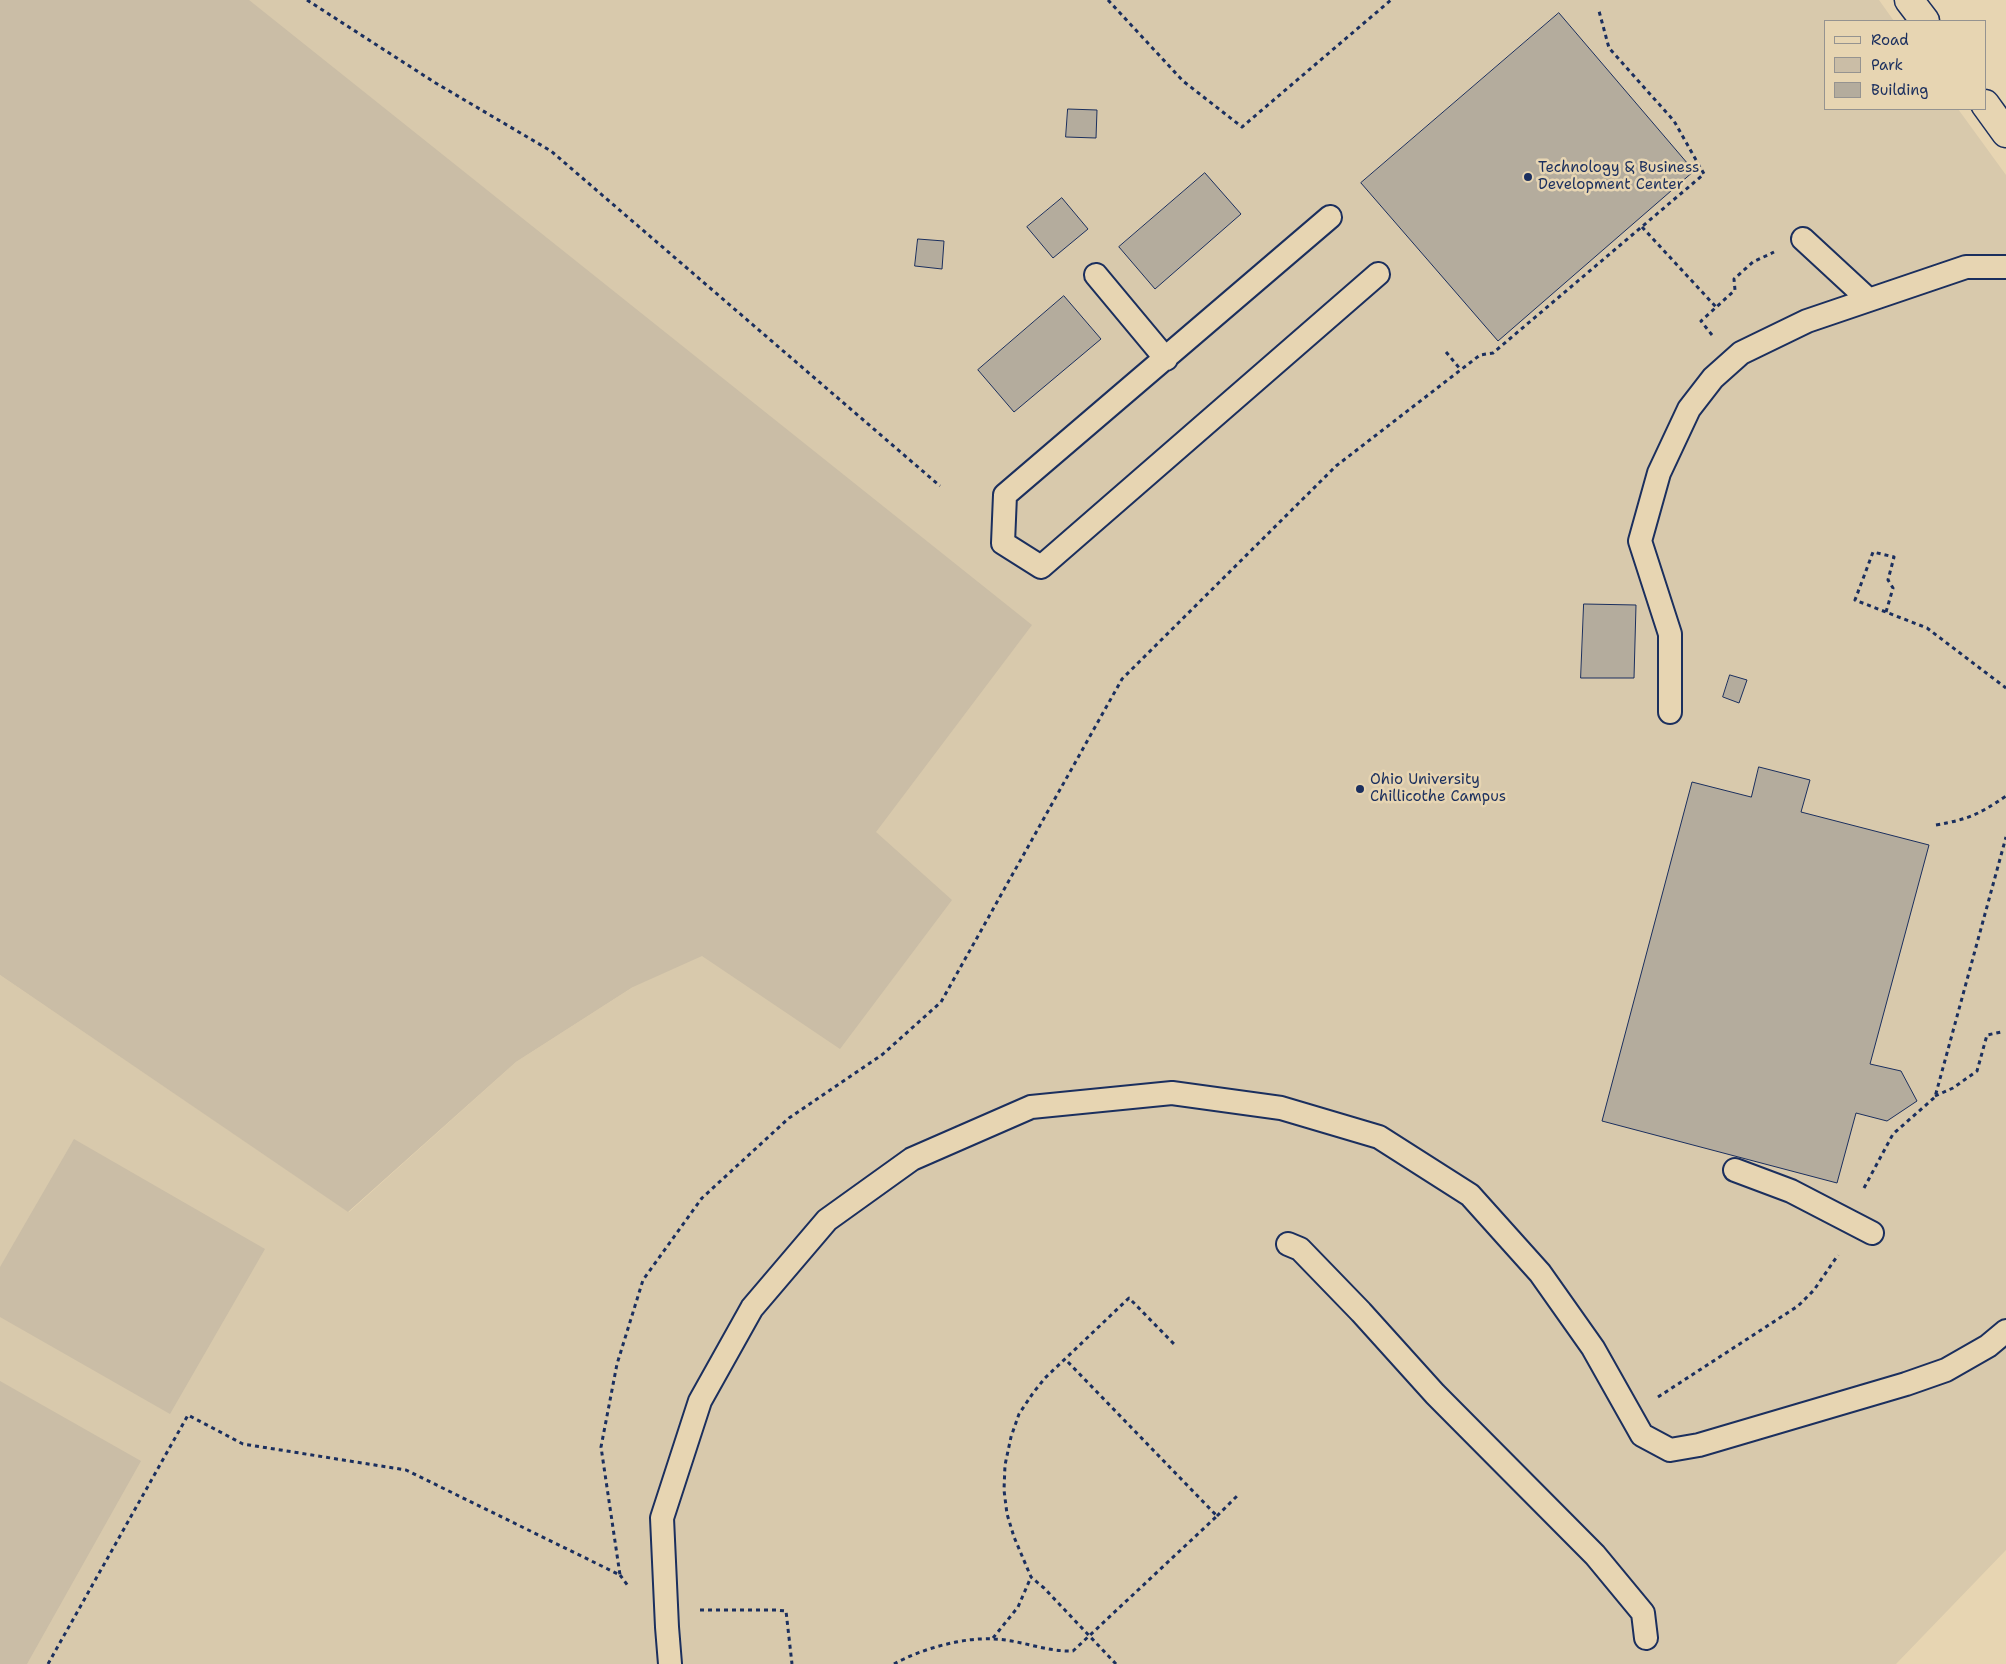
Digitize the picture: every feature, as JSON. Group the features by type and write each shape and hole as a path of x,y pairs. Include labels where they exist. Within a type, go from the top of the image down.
{"street":[{"path":"1909,0 1923,20"},
{"path":"1986,105 2006,133"}],"lane":[{"path":"1330,217 1166,359 1005,494 1003,544 1041,567 1378,274"},
{"path":"1803,239 1869,300"},
{"path":"1670,712 1670,634 1640,541 1659,473 1688,409 1713,378 1741,353 1807,321 1966,267 2006,267"},
{"path":"1096,275 1166,359"},
{"path":"670,1664 662,1518 700,1401 752,1308 827,1220 912,1160 1031,1107 1172,1093 1281,1108 1379,1137 1470,1195 1540,1273 1593,1348 1642,1435 1670,1450 1699,1445 1906,1384 1946,1370 1988,1346 2006,1331"},
{"path":"1735,1170 1791,1191 1872,1233"},
{"path":"1288,1244 1300,1249 1361,1312 1435,1394 1595,1556 1643,1613 1646,1638"}],"path":[{"path":"307,0 434,82 551,151 940,486"},
{"path":"1108,0 1183,81 1242,128 1391,0"},
{"path":"620,1576 601,1447 617,1364 643,1280 702,1198 789,1118 883,1054 941,1002 1122,679 1336,466 1480,355 1493,353 1704,174 1674,121 1609,48 1599,11"},
{"path":"1641,227 1716,307"},
{"path":"1734,360 1701,321 1735,290 1734,279 1753,262"},
{"path":"1446,352 1461,370"},
{"path":"1886,612 1893,588 1888,580 1894,557 1873,552 1855,600 1927,628 2006,688"},
{"path":"1936,824 1963,820 1981,813 2006,796"},
{"path":"1935,1097 2006,837"},
{"path":"1864,1188 1893,1134 1935,1097 1953,1088 1977,1071 1987,1036 2001,1032"},
{"path":"1657,1398 1798,1306 1814,1290 1838,1255"},
{"path":"1116,1664 1044,1588 1031,1577 1014,1537 1007,1514 1004,1490 1005,1464 1019,1414 1045,1378 1129,1298 1174,1344"},
{"path":"1065,1359 1216,1516"},
{"path":"48,1664 188,1415 243,1444 406,1470 620,1576 628,1586"},
{"path":"894,1664 934,1647 993,1638 1057,1652 1073,1651 1237,1496"},
{"path":"993,1638 1018,1607 1031,1577"},
{"path":"708,1610 786,1611 792,1664"}],"shaded area":[{"name":"Ohio University Chillicothe Campus","path":"190,0 1879,0 1893,20 1824,20 1824,110 1959,110 2006,175 2006,1550 1896,1664 0,1664 0,975 349,1212 516,1062 633,987"}],"green space":[{"path":"0,0 249,0 1032,625 876,832 952,900 840,1049 702,956 633,987 516,1062 348,1212 0,975"},
{"path":"74,1139 265,1249 170,1414 0,1317 0,1267"},
{"path":"0,1381 141,1461 27,1664 0,1664"}],"building":[{"name":"Technology & Business Development Center","path":"1559,13 1694,171 1498,341 1361,183"},
{"path":"1068,109 1097,110 1096,138 1066,137"},
{"path":"1205,173 1241,214 1155,289 1119,247"},
{"path":"1062,198 1088,229 1053,258 1027,227"},
{"path":"918,239 944,241 942,269 915,266"},
{"path":"1064,296 1101,339 1014,412 978,370"},
{"path":"1584,604 1636,605 1634,678 1581,678"},
{"path":"1730,675 1747,680 1739,703 1723,697"},
{"path":"1759,767 1810,780 1801,812 1929,845 1870,1064 1901,1071 1917,1101 1887,1121 1856,1113 1837,1183 1602,1121 1692,782 1751,797"}],"place":[{"name":"Technology & Business Development Center","path":"1528,177"},
{"name":"Ohio University Chillicothe Campus","path":"1360,789"}]}
